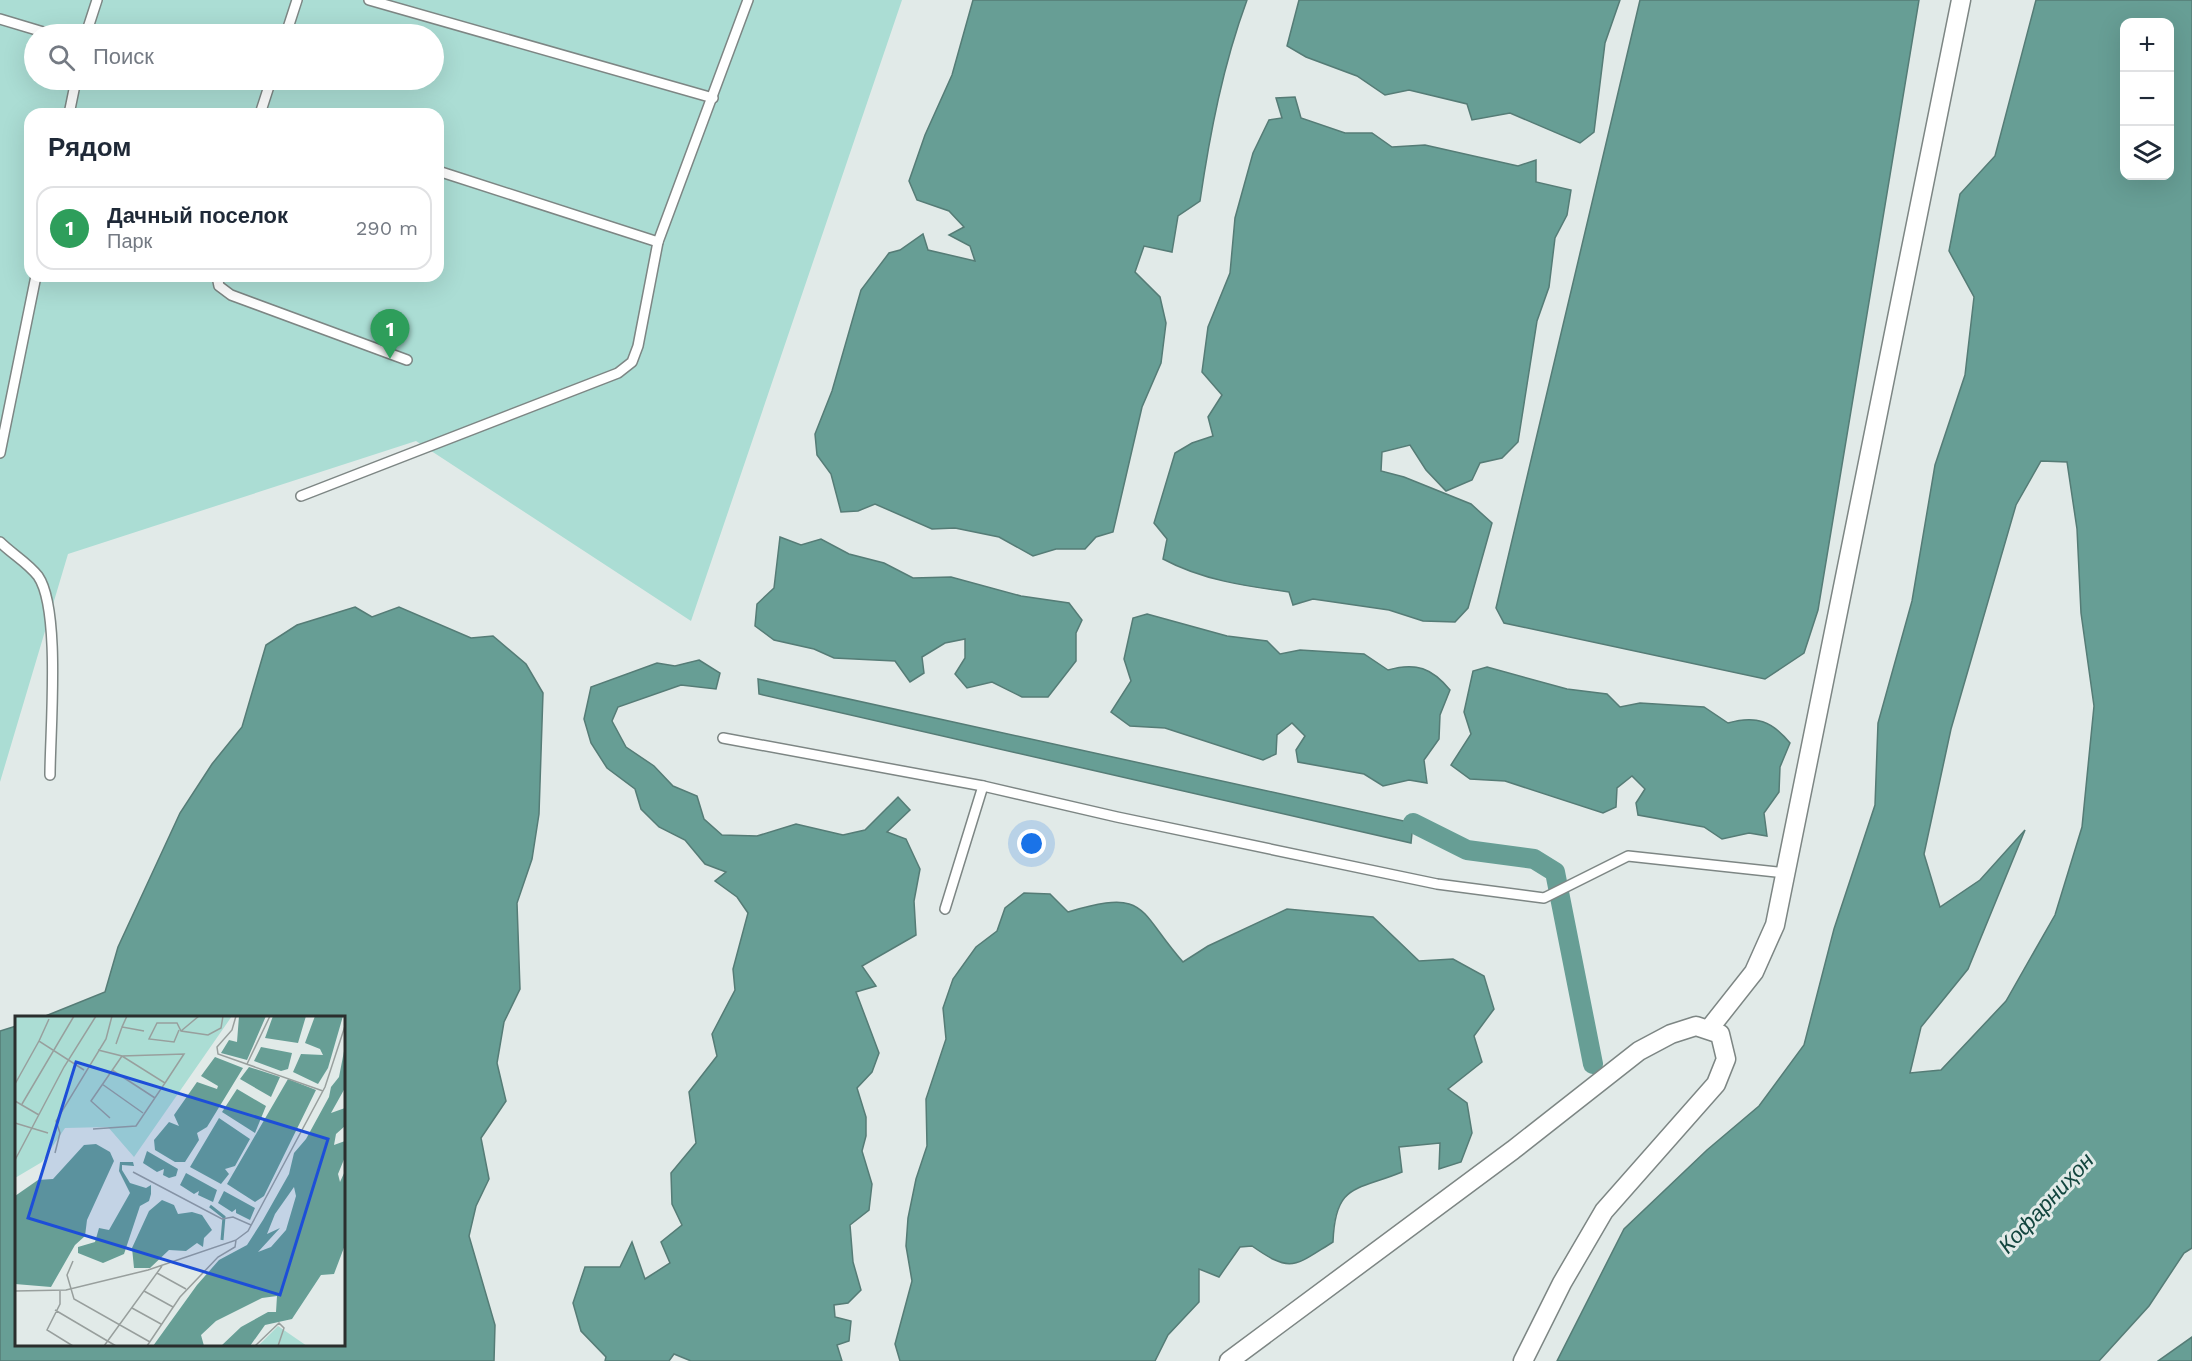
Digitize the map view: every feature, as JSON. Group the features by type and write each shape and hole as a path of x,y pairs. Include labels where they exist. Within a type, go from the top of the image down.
{"street":[{"path":"1709,1029 1754,972 1775,925 1961,0"},
{"path":"1229,1361 1513,1150 1639,1051 1671,1034 1696,1026 1720,1034 1726,1059 1716,1084 1604,1211 1562,1283 1523,1361"}],"lane":[{"path":"89,24 97,0"},
{"path":"289,24 297,0"},
{"path":"369,0 713,98"},
{"path":"301,496 618,373 632,362 638,346 658,242 748,0"},
{"path":"0,19 24,26"},
{"path":"70,108 74,90"},
{"path":"263,108 269,90"},
{"path":"444,173 658,242"},
{"path":"0,453 35,282"},
{"path":"219,282 219,286 231,295 407,360"},
{"path":"0,542 24,560 39,577 49,604 50,775"},
{"path":"723,738 983,786 1117,817 1437,884 1544,898 1628,856 1786,873"},
{"path":"945,909 983,786"}],"shaded area":[{"path":"0,0 902,0 691,621 416,441 68,554 0,782"}],"water":[{"path":"973,0 1247,0 1218,99 1200,201 1178,216 1172,252 1144,246 1135,272 1160,297 1166,323 1161,363 1142,407 1113,532 1096,537 1085,549 1056,549 1033,556 999,537 955,528 932,529 875,504 858,511 841,512 831,474 817,455 815,434 832,391 861,290 889,253 900,250 923,234 928,250 975,261 970,246 949,235 964,227 949,211 917,200 909,181 925,135 952,75"},
{"path":"1299,0 1620,0 1605,43 1594,132 1580,143 1510,113 1472,120 1467,104 1409,90 1385,95 1357,76 1306,57 1287,46"},
{"path":"1640,0 1919,0 1818,610 1804,653 1765,679 1504,623 1496,608"},
{"name":"Кофарниҳон","path":"2036,0 2192,0 2192,1248 2184,1253 2149,1306 2099,1361 1557,1361 1624,1229 1707,1150 1759,1106 1804,1045 1834,929 1875,805 1878,723 1912,601 1935,465 1965,375 1974,297 1949,251 1960,194 1995,156","holes":["2041,461 2067,462 2077,529 2081,613 2094,706 2082,827 2055,915 2006,1001 1941,1070 1910,1073 1921,1027 1968,969 2025,830 1980,880 1940,907 1924,854 1951,729 2016,505"]},
{"path":"1295,97 1301,118 1345,133 1372,133 1392,147 1425,145 1518,166 1536,160 1536,182 1571,190 1567,215 1555,238 1549,287 1537,321 1518,442 1502,458 1480,463 1472,480 1446,491 1426,470 1410,445 1382,452 1381,471 1404,477 1471,504 1492,523 1468,608 1455,622 1423,621 1389,610 1313,599 1293,605 1289,592 1208,577 1163,559 1167,539 1154,523 1175,453 1192,443 1213,436 1208,417 1222,395 1202,372 1208,327 1230,273 1235,218 1253,153 1269,120 1282,118 1276,98"},
{"path":"780,537 801,545 821,539 849,554 884,563 913,578 951,577 1021,596 1069,603 1082,620 1076,633 1076,661 1048,697 1022,697 992,682 967,688 955,674 965,658 965,639 945,643 922,657 924,673 910,682 895,661 834,658 814,649 774,640 755,626 757,604 774,588"},
{"path":"355,607 372,617 399,607 471,638 493,636 526,664 543,693 539,814 532,859 517,903 520,989 504,1022 497,1063 506,1101 481,1138 489,1179 476,1206 469,1236 495,1325 494,1361 0,1361 0,1031 15,1026 15,1346 345,1346 345,1016 45,1016 105,992 118,947 180,813 212,764 242,727 266,645 297,625"},
{"path":"1147,614 1227,636 1267,641 1280,654 1300,650 1364,654 1388,670 1415,667 1437,676 1450,690 1440,715 1439,739 1424,760 1427,783 1409,780 1383,786 1364,774 1298,762 1296,750 1305,736 1292,723 1277,735 1276,754 1263,760 1165,728 1130,726 1111,712 1131,681 1124,659 1133,618"},
{"path":"699,660 720,673 716,689 681,685 618,707 612,721 626,747 654,766 673,786 697,796 704,819 722,835 757,836 796,824 843,835 865,830 898,797 910,810 887,832 906,839 920,869 914,901 916,935 862,966 876,986 856,992 879,1053 872,1072 857,1088 866,1117 866,1136 862,1151 872,1184 869,1210 850,1225 853,1262 861,1290 848,1303 834,1305 835,1317 851,1321 849,1341 837,1345 842,1361 691,1361 674,1354 669,1361 605,1361 606,1357 581,1331 573,1303 585,1267 620,1267 632,1242 645,1279 670,1263 661,1242 682,1225 672,1204 671,1173 696,1143 689,1092 717,1056 712,1034 735,990 733,969 748,913 737,897 715,881 726,872 705,864 685,840 659,827 641,809 635,789 607,768 591,743 584,719 591,687 657,663 675,666"},
{"path":"1487,667 1567,689 1607,694 1620,707 1640,703 1704,707 1728,723 1755,720 1777,729 1790,743 1780,767 1779,792 1764,813 1767,836 1749,833 1722,839 1704,827 1638,815 1636,803 1645,789 1632,776 1617,788 1616,807 1603,813 1505,781 1470,779 1451,765 1471,734 1464,712 1473,671"},
{"path":"758,679 1413,823 1411,843 759,694"},
{"path":"1024,893 1050,894 1068,912 1114,902 1139,908 1183,962 1208,946 1287,909 1373,917 1419,961 1453,959 1484,976 1494,1009 1474,1036 1482,1062 1448,1089 1467,1103 1472,1133 1461,1162 1439,1169 1440,1143 1399,1147 1402,1172 1351,1192 1338,1209 1333,1242 1310,1257 1293,1264 1285,1263 1276,1261 1252,1246 1240,1247 1219,1277 1199,1269 1199,1302 1168,1335 1155,1361 900,1361 895,1344 912,1281 906,1246 908,1218 916,1179 927,1146 926,1099 946,1039 943,1008 953,979 976,947 997,931 1005,908"},
{"path":"2192,1337 2192,1361 2158,1361"}],"waterway":[{"path":"1413,823 1467,850 1534,859 1555,872 1593,1064"}],"place":[{"name":"Дачный поселок","path":"390,359"}]}
